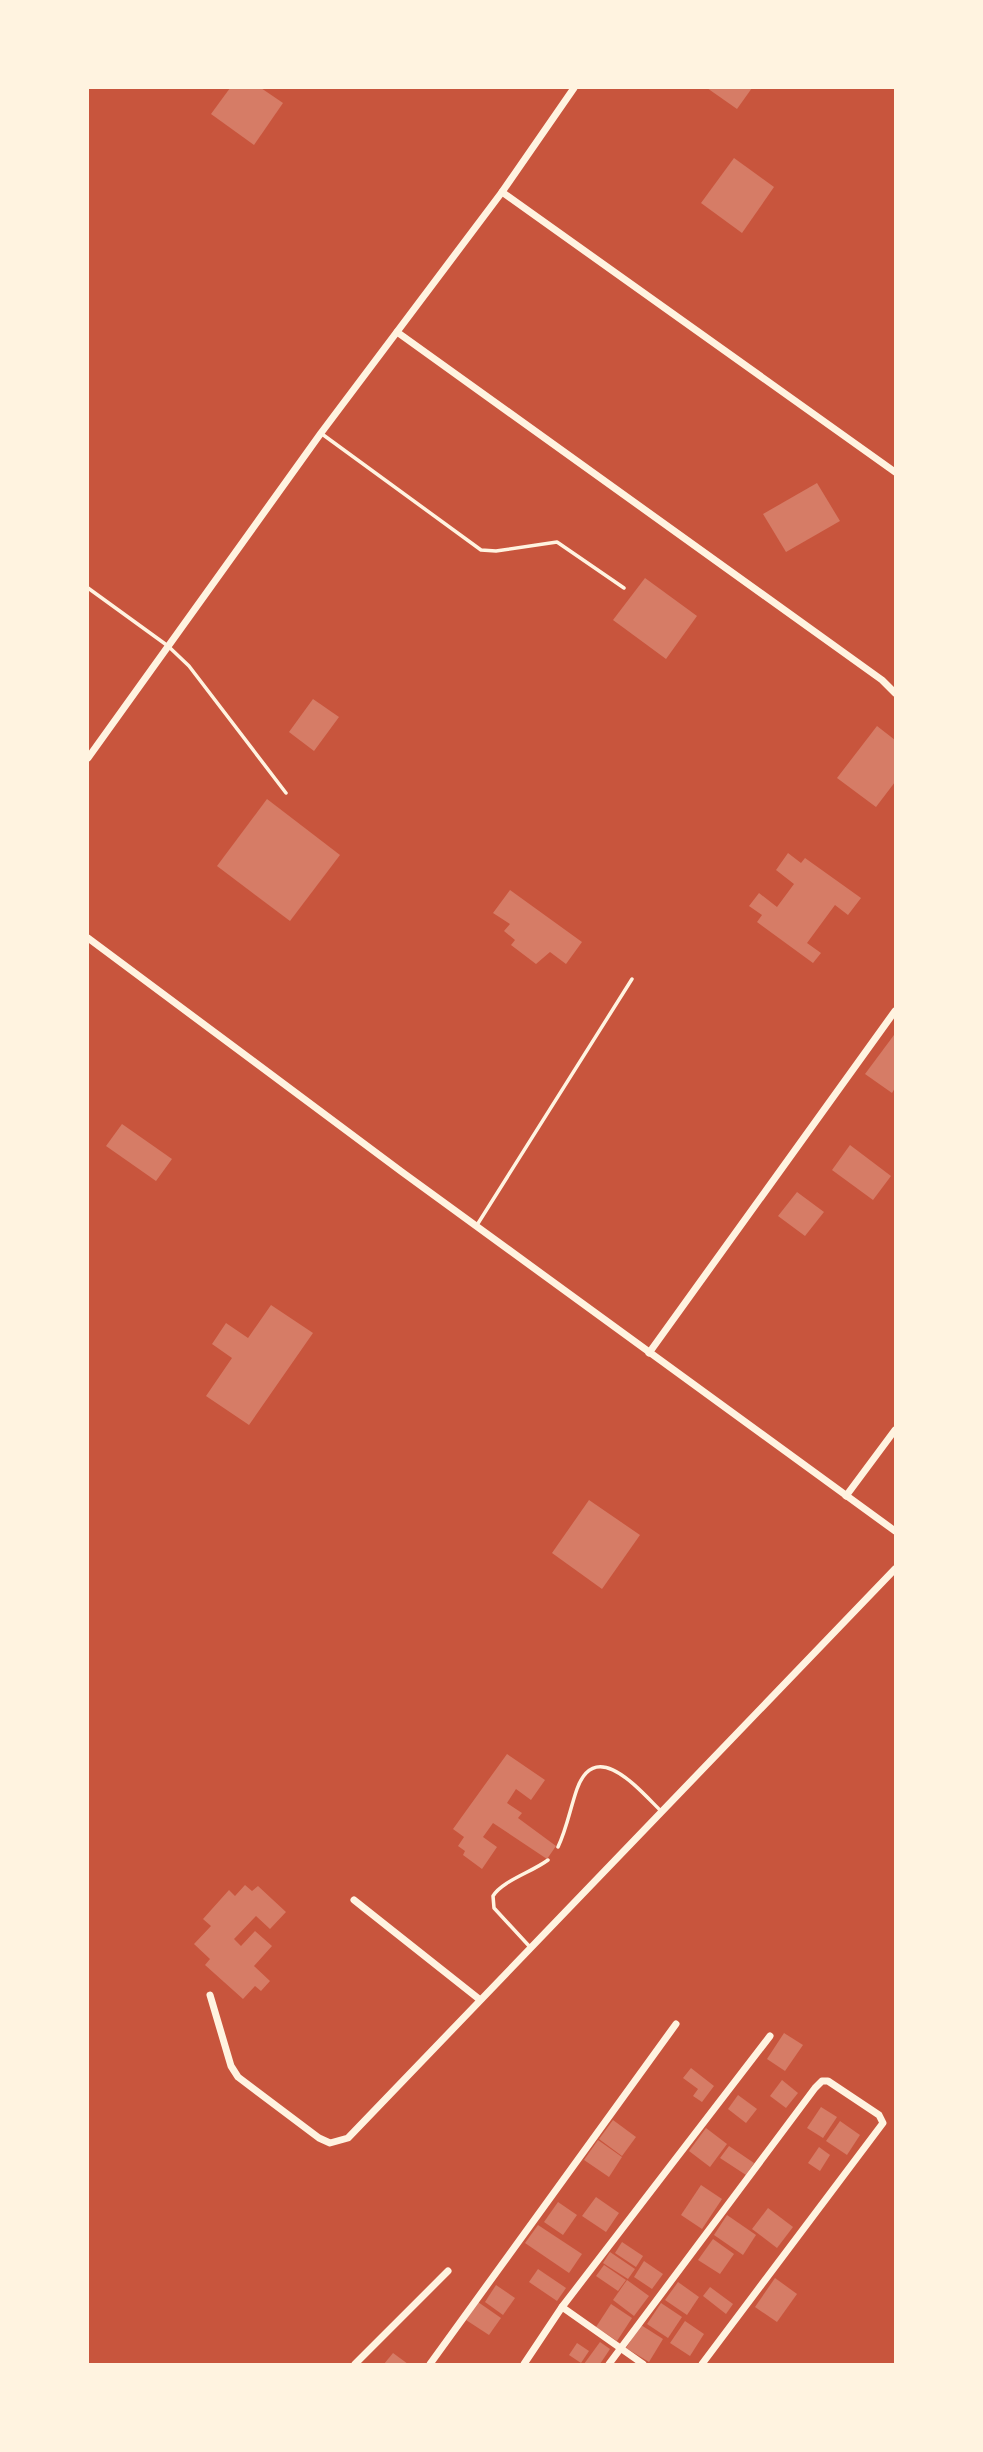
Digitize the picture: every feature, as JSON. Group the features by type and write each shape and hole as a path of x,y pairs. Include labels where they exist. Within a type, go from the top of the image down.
{"street":[{"path":"88,758 321,433 502,192 574,88"},
{"path":"502,192 895,472"},
{"path":"397,332 882,680 895,693"},
{"path":"88,938 649,1353 895,1531"},
{"path":"649,1353 895,1011"},
{"path":"846,1496 895,1430"},
{"path":"210,1994 231,2066 238,2077 319,2138 330,2143 348,2138 895,1569"},
{"path":"354,1900 479,1999"},
{"path":"430,2364 676,2024"},
{"path":"524,2364 562,2307 770,2036"},
{"path":"609,2364 815,2088 822,2081 828,2081 879,2115 883,2123 702,2364"},
{"path":"355,2364 448,2271"},
{"path":"562,2307 643,2364"}],"lane":[{"path":"321,433 481,550 496,551 557,541 624,588"},
{"path":"88,589 168,646 207,688 286,793"},
{"path":"477,1225 632,979"},
{"path":"558,1847 577,1787 585,1774 594,1768 618,1770 661,1811"},
{"path":"530,1947 494,1908 493,1896 504,1884 521,1878 548,1860"}],"building":[{"path":"230,88 261,88 283,103 254,145 211,114"},
{"path":"707,88 752,88 737,109"},
{"path":"734,158 774,187 742,233 701,203"},
{"path":"817,483 840,521 786,552 763,514"},
{"path":"645,578 697,616 666,659 613,620"},
{"path":"313,699 339,717 314,751 289,732"},
{"path":"877,726 895,740 895,782 876,807 837,778"},
{"path":"267,799 340,855 290,921 217,866"},
{"path":"788,853 801,863 805,858 861,898 848,915 835,905 807,943 821,953 813,963 757,922 762,915 749,906 759,893 777,907 794,884 776,870"},
{"path":"510,890 582,942 566,964 550,952 536,964 511,945 515,940 504,931 510,924 493,913"},
{"path":"894,1035 895,1088 892,1093 865,1074"},
{"path":"122,1124 172,1159 156,1181 106,1146"},
{"path":"850,1145 891,1176 873,1200 832,1170"},
{"path":"797,1192 824,1212 805,1236 778,1216"},
{"path":"271,1305 313,1333 249,1425 206,1396 232,1358 212,1344 226,1323 248,1338"},
{"path":"589,1500 640,1535 602,1589 552,1553"},
{"path":"507,1754 545,1780 531,1800 516,1789 507,1803 522,1813 518,1818 556,1846 547,1859 493,1823 483,1837 497,1847 482,1869 463,1855 465,1851 458,1846 464,1837 453,1829"},
{"path":"245,1885 252,1891 258,1886 286,1912 270,1929 256,1916 234,1939 241,1946 255,1931 272,1946 254,1966 270,1981 261,1991 255,1986 243,1999 205,1965 210,1959 194,1944 211,1926 203,1919 229,1890 235,1896"},
{"path":"784,2033 803,2045 785,2071 767,2059"},
{"path":"691,2068 714,2086 702,2102 693,2096 698,2089 683,2078"},
{"path":"782,2080 798,2093 786,2108 770,2096"},
{"path":"738,2095 757,2109 746,2123 728,2109"},
{"path":"821,2107 837,2117 823,2138 807,2128"},
{"path":"613,2120 636,2137 622,2156 599,2139"},
{"path":"840,2121 860,2135 847,2155 826,2141"},
{"path":"706,2128 727,2144 710,2167 689,2151"},
{"path":"598,2140 622,2157 609,2177 584,2160"},
{"path":"729,2146 754,2163 746,2175 720,2158"},
{"path":"819,2147 830,2155 820,2171 808,2163"},
{"path":"701,2185 722,2199 702,2229 681,2215"},
{"path":"596,2197 619,2213 606,2232 582,2216"},
{"path":"558,2202 577,2215 563,2235 544,2222"},
{"path":"768,2208 793,2227 777,2248 752,2229"},
{"path":"727,2215 756,2235 743,2255 714,2235"},
{"path":"538,2225 582,2254 569,2273 525,2243"},
{"path":"713,2239 734,2254 720,2274 698,2260"},
{"path":"622,2242 643,2256 636,2267 615,2253"},
{"path":"610,2252 635,2269 628,2279 603,2263"},
{"path":"644,2261 663,2274 652,2289 634,2277"},
{"path":"604,2265 626,2280 618,2291 596,2276"},
{"path":"538,2269 566,2288 557,2301 529,2282"},
{"path":"775,2278 797,2294 777,2322 755,2307"},
{"path":"627,2280 649,2296 634,2316 613,2300"},
{"path":"678,2282 699,2297 687,2315 665,2300"},
{"path":"496,2285 515,2298 503,2315 485,2302"},
{"path":"710,2287 733,2304 726,2314 703,2296"},
{"path":"478,2302 501,2318 489,2335 466,2320"},
{"path":"661,2303 682,2317 668,2338 647,2324"},
{"path":"611,2304 632,2318 617,2341 596,2327"},
{"path":"685,2321 704,2334 690,2356 670,2343"},
{"path":"641,2325 663,2339 649,2362 626,2348"},
{"path":"600,2342 610,2349 600,2364 584,2364"},
{"path":"577,2343 589,2351 581,2363 569,2355"},
{"path":"393,2353 408,2364 384,2364"}]}
